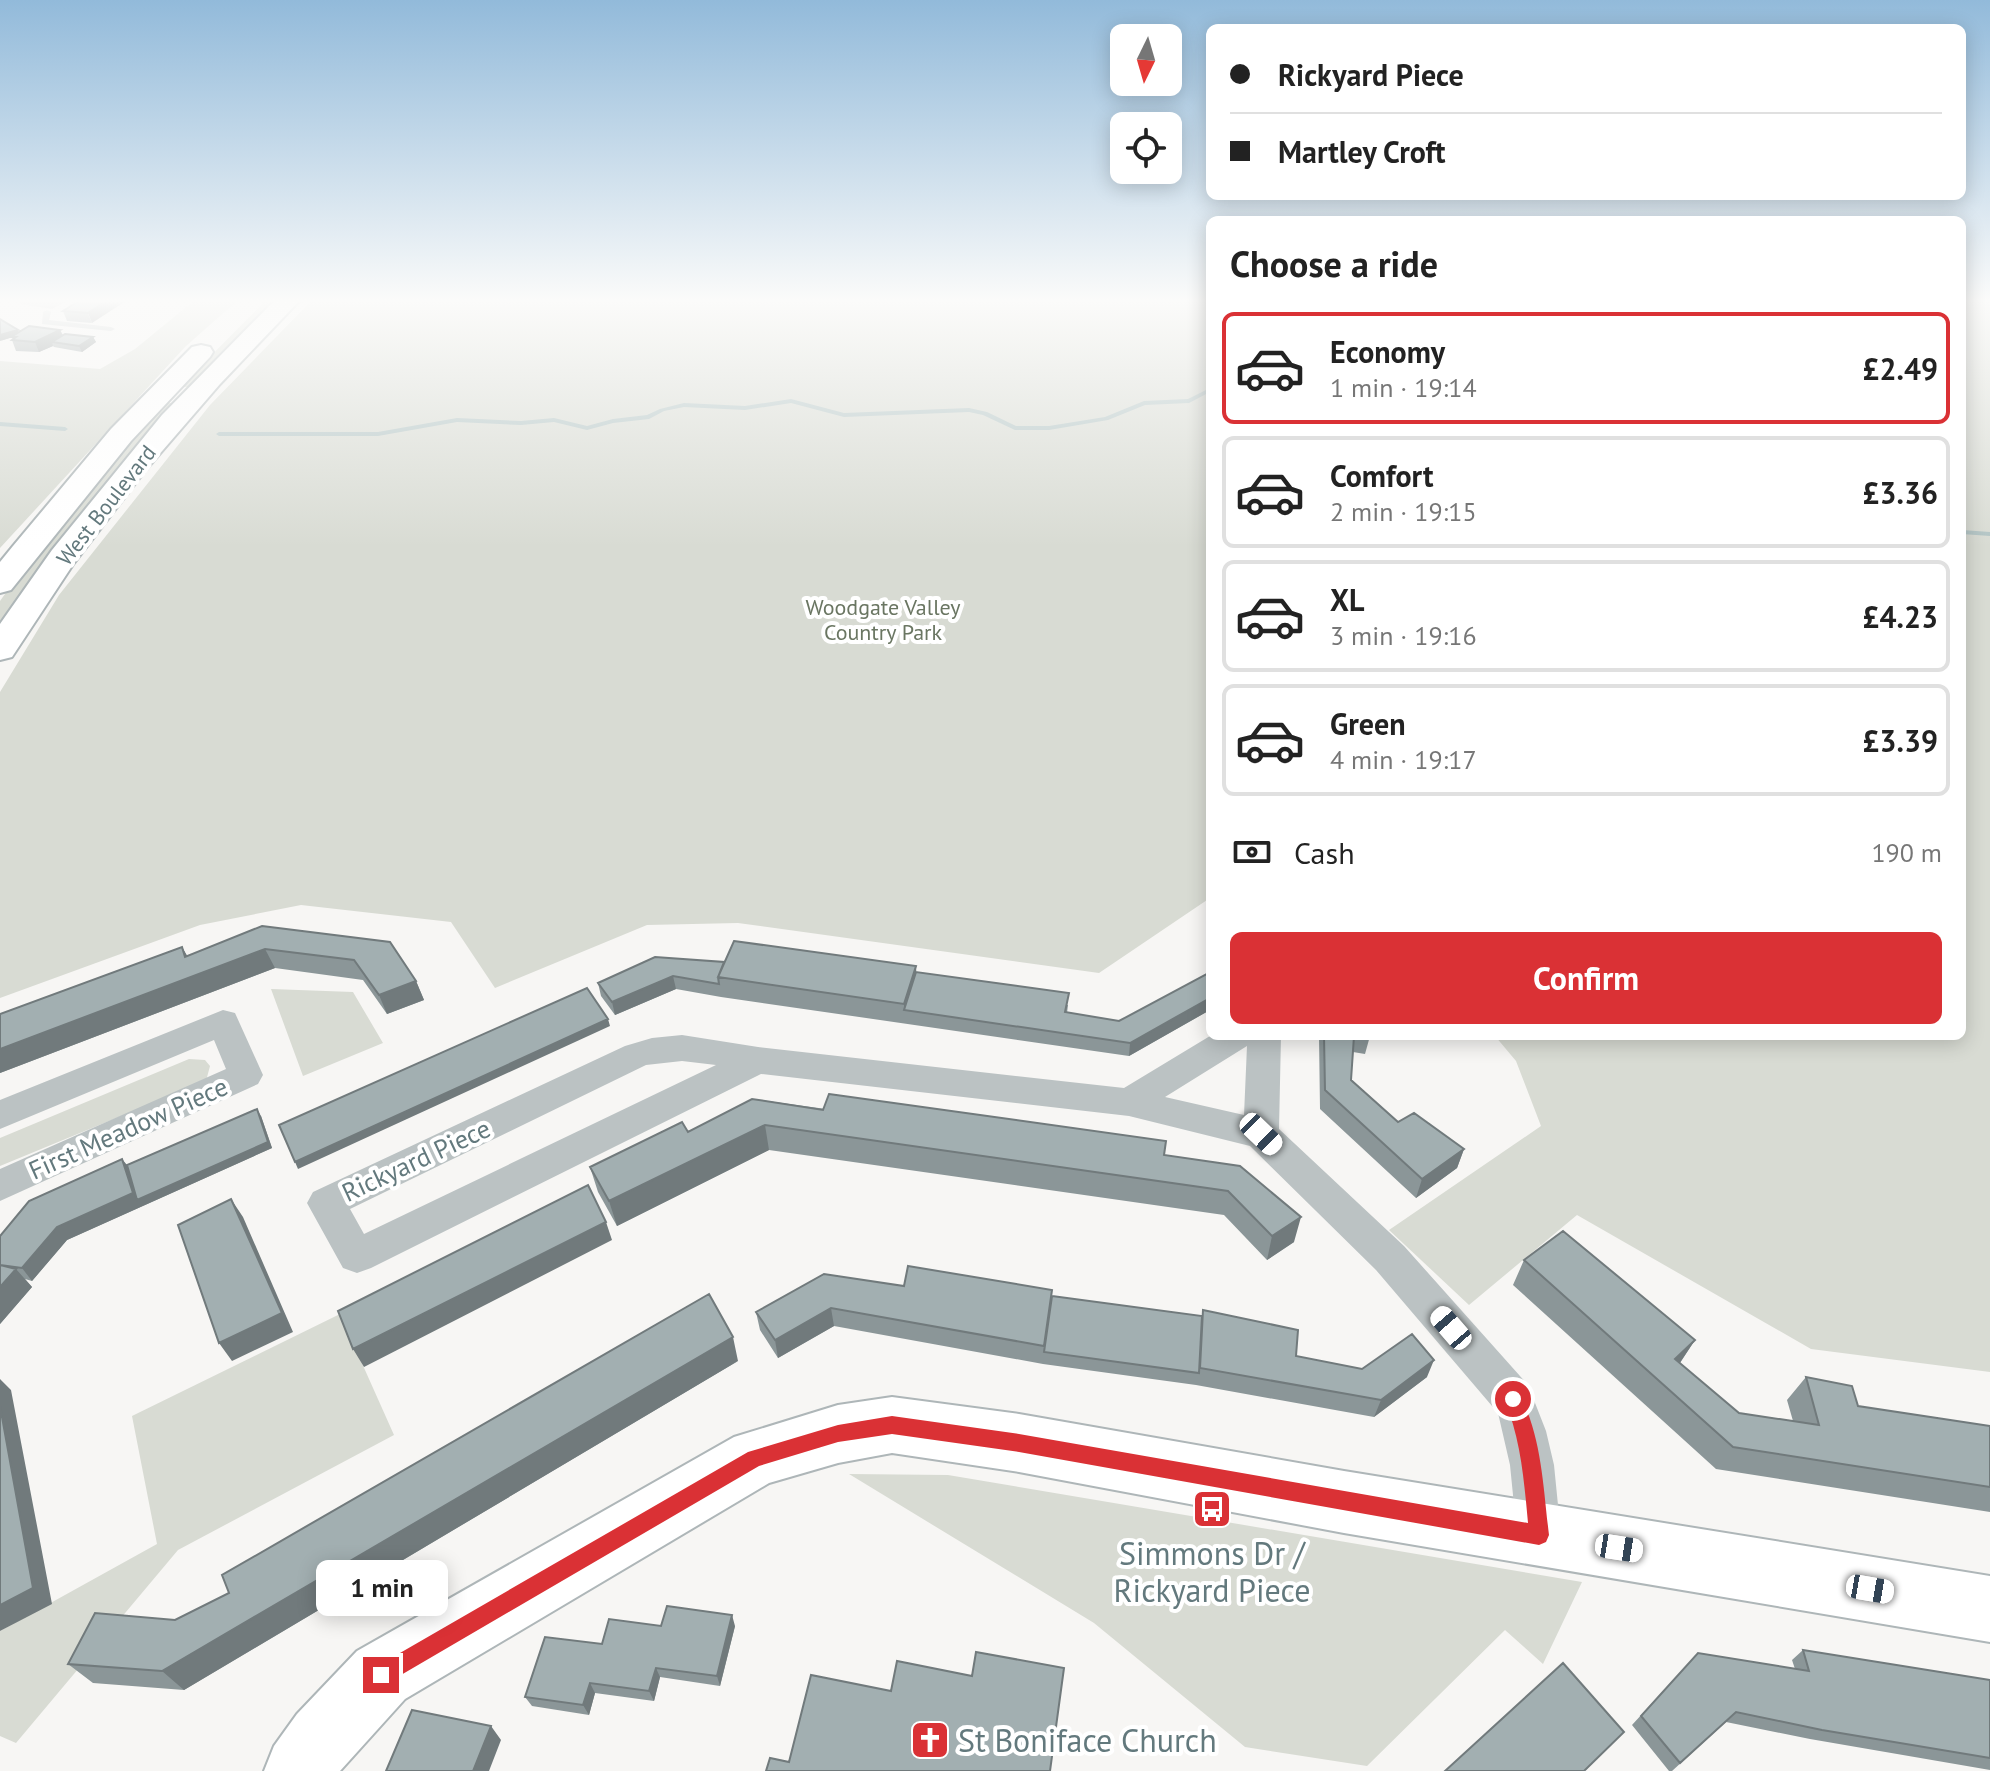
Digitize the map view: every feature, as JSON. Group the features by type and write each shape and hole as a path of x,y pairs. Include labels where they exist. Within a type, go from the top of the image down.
{"main road":[{"name":"West Boulevard","path":"0,583 83,478 171,382"},
{"name":"West Boulevard","path":"0,650 29,604 128,476 207,382"},
{"path":"299,1771 321,1738 381,1675 755,1458 838,1434 892,1425 1990,1609"}],"street":[{"name":"First Meadow Piece","path":"0,1115 223,1022 246,1075 0,1186"},
{"path":"1129,1102 1230,1040"},
{"path":"1264,1040 1261,1134 1390,1258 1513,1399 1523,1418 1530,1448 1539,1535"},
{"name":"Rickyard Piece","path":"758,1060 357,1256 326,1203 647,1052 679,1046 758,1060 1129,1102 1261,1134"}],"green space":[{"path":"0,382 153,382 0,548"},
{"path":"185,382 196,382 191,387 180,387"},
{"name":"Woodgate Valley Country Park","path":"233,382 1206,382 1206,901 1099,973 738,923 647,925 495,988 451,922 301,905 200,925 0,998 0,692 59,595 210,405"},
{"path":"1966,382 1990,382 1990,1372 1811,1349 1577,1215 1469,1305 1389,1230 1541,1126 1516,1061 1498,1040 1966,1040"},
{"path":"164,403 179,403 113,478 0,622 0,601 35,552 127,440"},
{"path":"271,989 353,992 383,1043 303,1076"},
{"path":"189,1059 205,1060 210,1066 206,1081 0,1166 0,1138"},
{"path":"340,1314 394,1435 178,1550 16,1743 0,1736 0,1631 157,1544 132,1416"},
{"path":"849,1474 948,1475 1582,1582 1543,1664 1505,1630 1367,1766 1245,1747 1094,1623"}],"building":[{"path":"262,926 390,942 416,981 379,995 354,960 265,949 0,1049 0,1014 182,947 185,957"},
{"path":"734,941 916,966 904,1004 718,977"},
{"path":"655,957 724,962 718,977 719,984 673,976 612,1002 598,983"},
{"path":"916,972 1069,993 1065,1012 1119,1021 1206,975 1206,1000 1130,1043 904,1010"},
{"path":"587,988 608,1019 295,1162 279,1125"},
{"path":"1324,1040 1354,1040 1351,1080 1398,1122 1414,1113 1464,1149 1422,1179 1325,1090"},
{"path":"829,1094 1166,1141 1164,1155 1240,1166 1301,1217 1272,1236 1228,1191 765,1125 609,1201 590,1167 682,1122 688,1132 752,1099 823,1110"},
{"path":"257,1109 268,1142 137,1200 127,1165"},
{"path":"122,1159 133,1193 57,1227 22,1268 0,1265 0,1236 29,1201"},
{"path":"588,1185 606,1222 353,1349 338,1311"},
{"path":"231,1199 282,1313 219,1343 178,1225"},
{"path":"1563,1231 1695,1340 1675,1359 1739,1413 1819,1425 1806,1377 1852,1386 1858,1406 1990,1426 1990,1487 1733,1447 1524,1260"},
{"path":"0,1265 16,1269 0,1287"},
{"path":"908,1266 1052,1290 1044,1346 831,1308 775,1340 756,1312 824,1274 904,1286"},
{"path":"709,1294 733,1337 162,1671 68,1664 95,1613 175,1620 229,1593 222,1575"},
{"path":"1052,1296 1202,1316 1199,1373 1044,1352"},
{"path":"1203,1310 1298,1330 1296,1356 1362,1369 1412,1334 1434,1360 1381,1400 1200,1368"},
{"path":"0,1406 33,1588 0,1605"},
{"path":"667,1606 732,1615 717,1676 656,1668 649,1691 590,1683 583,1705 525,1697 545,1637 602,1644 609,1619 661,1626"},
{"path":"1803,1650 1990,1680 1990,1758 1736,1712 1680,1763 1641,1716 1698,1653 1809,1671"},
{"name":"St Boniface Church","path":"976,1652 1064,1668 1050,1771 766,1771 770,1758 789,1762 811,1675 891,1691 897,1661 972,1676"},
{"path":"1563,1663 1624,1732 1584,1771 1445,1771"},
{"path":"412,1710 491,1726 473,1771 386,1771"}],"waterway":[{"path":"219,434 378,434 457,420 521,423 554,420 587,428 649,417 662,410 684,405 745,408 791,401 844,415 969,410 985,413 1015,428 1049,428 1106,419 1144,403 1189,401 1206,392"},
{"path":"0,424 65,429"},
{"path":"1966,532 1990,534"}],"place":[{"name":"Simmons Dr / Rickyard Piece","path":"1212,1509"},
{"name":"St Boniface Church","path":"930,1740"}],"route":[{"path":"381,1675 755,1458 838,1434 892,1425 1019,1443 1539,1535 1530,1448 1523,1418 1513,1399"}]}
